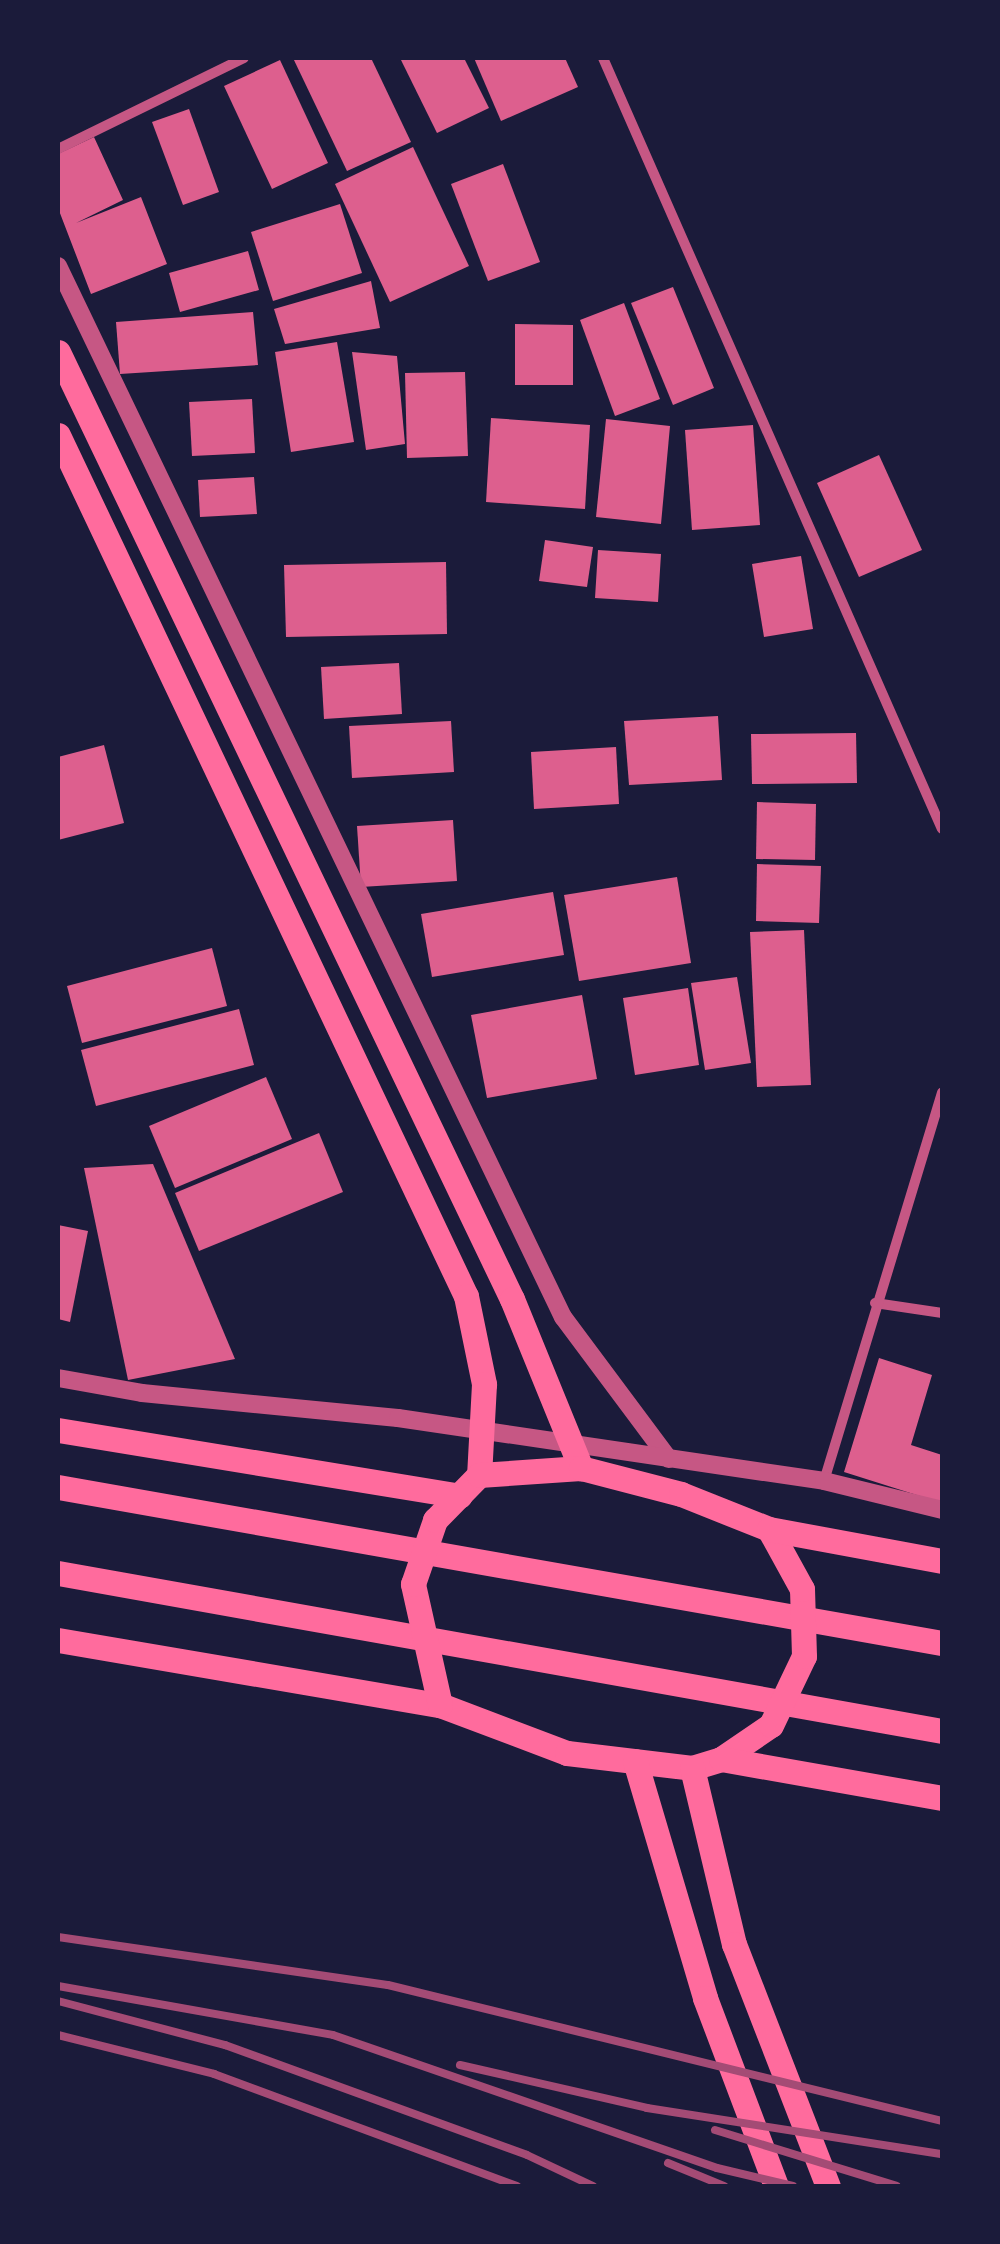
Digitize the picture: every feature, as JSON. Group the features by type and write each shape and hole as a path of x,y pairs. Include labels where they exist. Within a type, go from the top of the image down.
{"main road":[{"path":"58,352 512,1299 581,1468"},
{"path":"58,436 466,1296 484,1384 478,1475 435,1520 413,1584 440,1706"},
{"path":"58,1430 460,1496"},
{"path":"478,1475 581,1468 681,1494 768,1530 942,1561"},
{"path":"58,1487 942,1643"},
{"path":"58,1640 440,1706 568,1754 692,1768 721,1759 771,1725 804,1656 802,1589 768,1530"},
{"path":"58,1573 942,1731"},
{"path":"721,1759 942,1798"},
{"path":"635,1761 705,1998 776,2186"},
{"path":"692,1768 734,1944 828,2186"}],"street":[{"path":"58,149 244,58"},
{"path":"603,58 942,830"},
{"path":"58,266 563,1318 669,1460"},
{"path":"824,1481 875,1303 942,1094"},
{"path":"875,1303 942,1313"},
{"path":"58,1378 142,1394 398,1418 824,1481 942,1510"}],"building":[{"path":"293,58 371,58 411,142 347,171"},
{"path":"400,58 464,58 489,108 437,133"},
{"path":"474,58 565,58 578,87 501,121"},
{"path":"280,60 328,163 272,189 224,86"},
{"path":"189,109 219,192 183,205 152,122"},
{"path":"94,137 123,200 76,223 141,197 167,264 91,294 58,208 58,154"},
{"path":"413,147 469,266 390,302 335,184"},
{"path":"503,164 540,262 488,281 451,184"},
{"path":"340,204 362,273 273,301 251,232"},
{"path":"248,251 259,290 180,312 169,273"},
{"path":"371,281 380,328 285,344 274,309"},
{"path":"673,287 714,388 673,405 631,303"},
{"path":"624,303 660,399 615,416 580,320"},
{"path":"253,312 258,365 120,374 116,322"},
{"path":"515,324 573,325 573,385 515,385"},
{"path":"337,342 354,442 291,452 275,352"},
{"path":"352,352 397,356 405,444 366,450"},
{"path":"465,372 468,456 407,458 405,373"},
{"path":"252,399 255,453 192,456 189,402"},
{"path":"491,418 590,425 585,509 486,502"},
{"path":"606,419 670,426 661,524 596,517"},
{"path":"753,425 760,525 692,530 685,430"},
{"path":"879,455 922,550 859,577 817,483"},
{"path":"254,477 257,514 200,517 198,480"},
{"path":"545,540 593,547 587,587 539,581"},
{"path":"598,550 661,554 658,602 595,598"},
{"path":"801,556 813,629 764,637 752,564"},
{"path":"446,562 447,634 286,637 284,565"},
{"path":"399,663 402,714 324,719 321,667"},
{"path":"718,716 722,780 629,785 624,721"},
{"path":"451,721 454,772 352,778 349,726"},
{"path":"856,733 857,783 752,784 751,734"},
{"path":"104,745 124,823 58,840 58,757"},
{"path":"616,747 619,804 534,809 531,752"},
{"path":"757,802 816,804 815,860 756,859"},
{"path":"453,820 457,881 361,887 357,826"},
{"path":"757,864 821,866 819,923 756,921"},
{"path":"677,877 691,963 579,981 564,895"},
{"path":"553,892 564,955 432,977 421,914"},
{"path":"804,930 811,1085 757,1087 750,932"},
{"path":"212,948 227,1006 82,1043 67,986"},
{"path":"737,977 751,1063 705,1070 691,983"},
{"path":"688,988 699,1065 635,1075 623,998"},
{"path":"582,995 597,1079 487,1098 471,1015"},
{"path":"239,1009 254,1065 96,1106 81,1050"},
{"path":"266,1077 292,1139 175,1188 149,1126"},
{"path":"319,1133 343,1192 199,1251 175,1193"},
{"path":"153,1164 235,1359 128,1380 84,1168"},
{"path":"58,1225 88,1231 70,1322 58,1319"},
{"path":"879,1358 932,1375 911,1445 942,1455 942,1503 844,1472"}],"railway":[{"path":"58,1937 388,1985 942,2121"},
{"path":"58,1986 333,2035 717,2168 793,2186"},
{"path":"58,2001 225,2045 527,2155 593,2186"},
{"path":"58,2035 214,2074 517,2186"},
{"path":"460,2065 647,2108 942,2154"},
{"path":"715,2130 897,2186"},
{"path":"668,2163 724,2186"}]}
